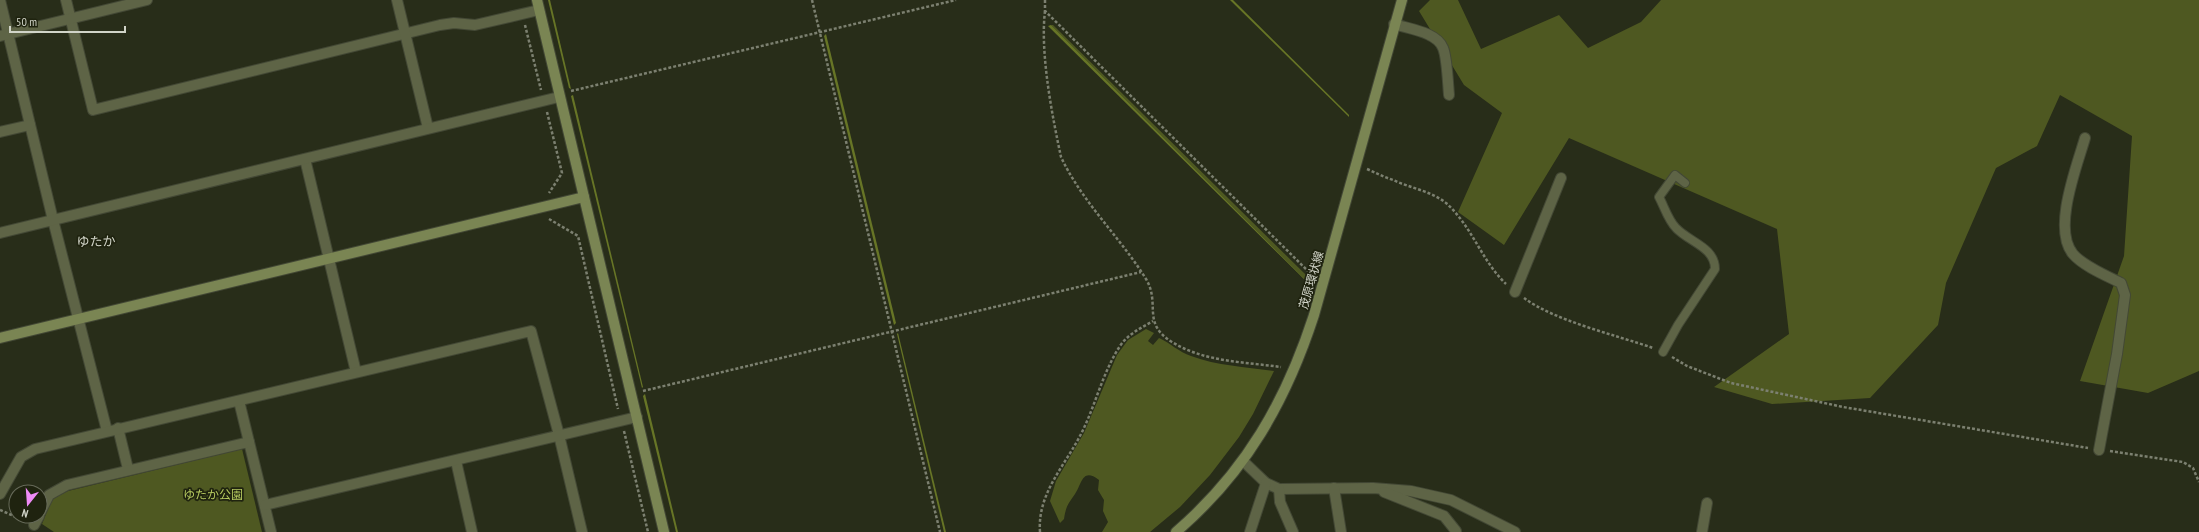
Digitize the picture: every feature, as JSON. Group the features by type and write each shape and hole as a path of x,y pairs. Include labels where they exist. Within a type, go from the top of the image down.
{"street":[{"path":"0,0 4,35 30,125 107,431"},
{"path":"66,0 93,110 405,35 440,25 454,23 475,25 523,14 538,5 664,532"},
{"path":"4,35 147,0"},
{"path":"397,0 428,128"},
{"name":"茂原環状線","path":"1176,532 1207,503 1243,461 1272,416 1295,369 1322,290 1394,24 1402,0"},
{"path":"1394,24 1430,36 1436,39 1443,48 1449,95"},
{"path":"0,233 544,101 559,96"},
{"path":"0,132 30,125"},
{"path":"2085,138 2067,205 2065,227 2067,243 2074,255 2099,272 2121,283 2125,295 2117,354 2099,450"},
{"path":"305,159 356,372"},
{"path":"1515,292 1561,178"},
{"path":"0,338 329,260 584,197"},
{"path":"0,494 12,469 27,452 118,428 239,401 531,331 559,435 582,532"},
{"path":"239,401 271,532"},
{"path":"265,505 456,461 636,416"},
{"path":"118,428 128,469"},
{"path":"48,497 67,485 128,469 249,442"},
{"path":"456,461 472,532"},
{"path":"1243,461 1266,483 1279,489 1373,488 1411,491 1451,500 1515,532"},
{"path":"1250,532 1266,483"},
{"path":"1334,488 1340,532"},
{"path":"1373,488 1444,516 1456,531"},
{"path":"1279,489 1280,502 1293,532"},
{"path":"1702,532 1707,503"}],"lane":[{"path":"1663,352 1678,325 1715,269 1715,260 1709,252 1675,227 1659,197 1675,175 1686,182"}],"path":[{"path":"812,0 940,532"},
{"path":"559,96 956,0"},
{"path":"1045,0 1043,26 1045,53 1061,157 1067,171 1089,203 1147,280 1152,297 1153,321 1160,332 1172,342 1191,352 1210,357 1295,369"},
{"path":"1045,11 1311,274 1322,290"},
{"path":"523,14 562,173 546,196"},
{"path":"1356,164 1393,181 1423,191 1445,203 1463,222 1487,263 1515,292 1532,305 1560,317 1663,352 1686,366 1731,383 1843,407 2099,450 2183,462 2192,468 2199,482"},
{"path":"541,220 548,218 578,236 648,532"},
{"path":"631,394 1141,272"},
{"path":"1040,532 1039,517 1046,493 1083,429 1112,360 1121,345 1134,332 1153,321"}],"green space":[{"path":"1430,0 1458,0 1481,49 1559,15 1588,48 1641,22 1661,0 2199,0 2199,371 2148,393 2080,381 2124,256 2132,136 2060,95 2037,146 1996,168 1946,283 1938,325 1870,398 1772,404 1714,387 1789,334 1777,229 1569,138 1504,245 1458,212 1502,113 1464,85 1419,11"},
{"path":"1051,25 1053,25 1306,275 1305,279"},
{"path":"1146,329 1154,333 1148,341 1153,345 1159,338 1182,352 1201,359 1222,364 1274,371 1253,414 1239,437 1210,475 1180,507 1150,532 1102,532 1108,522 1103,511 1104,500 1098,490 1099,480 1089,475 1083,478 1068,505 1064,519 1060,523 1050,501 1056,481 1084,433 1117,355 1128,340"},
{"name":"ゆたか公園","path":"242,449 262,532 54,532 42,524 48,524 48,509 52,499 68,491"}],"shaded area":[{"path":"548,0 550,0 571,89 569,88"},
{"path":"1230,0 1233,0 1349,115 1349,117"},
{"path":"1051,25 1305,279 1305,280 1048,26"},
{"path":"826,34 896,323 894,325 824,36"},
{"path":"573,95 643,387 642,388 571,96"},
{"path":"898,333 946,532 944,532"},
{"path":"645,394 678,532 676,532 643,396"}],"district":[{"name":"ゆたか","path":"96,241"}]}
